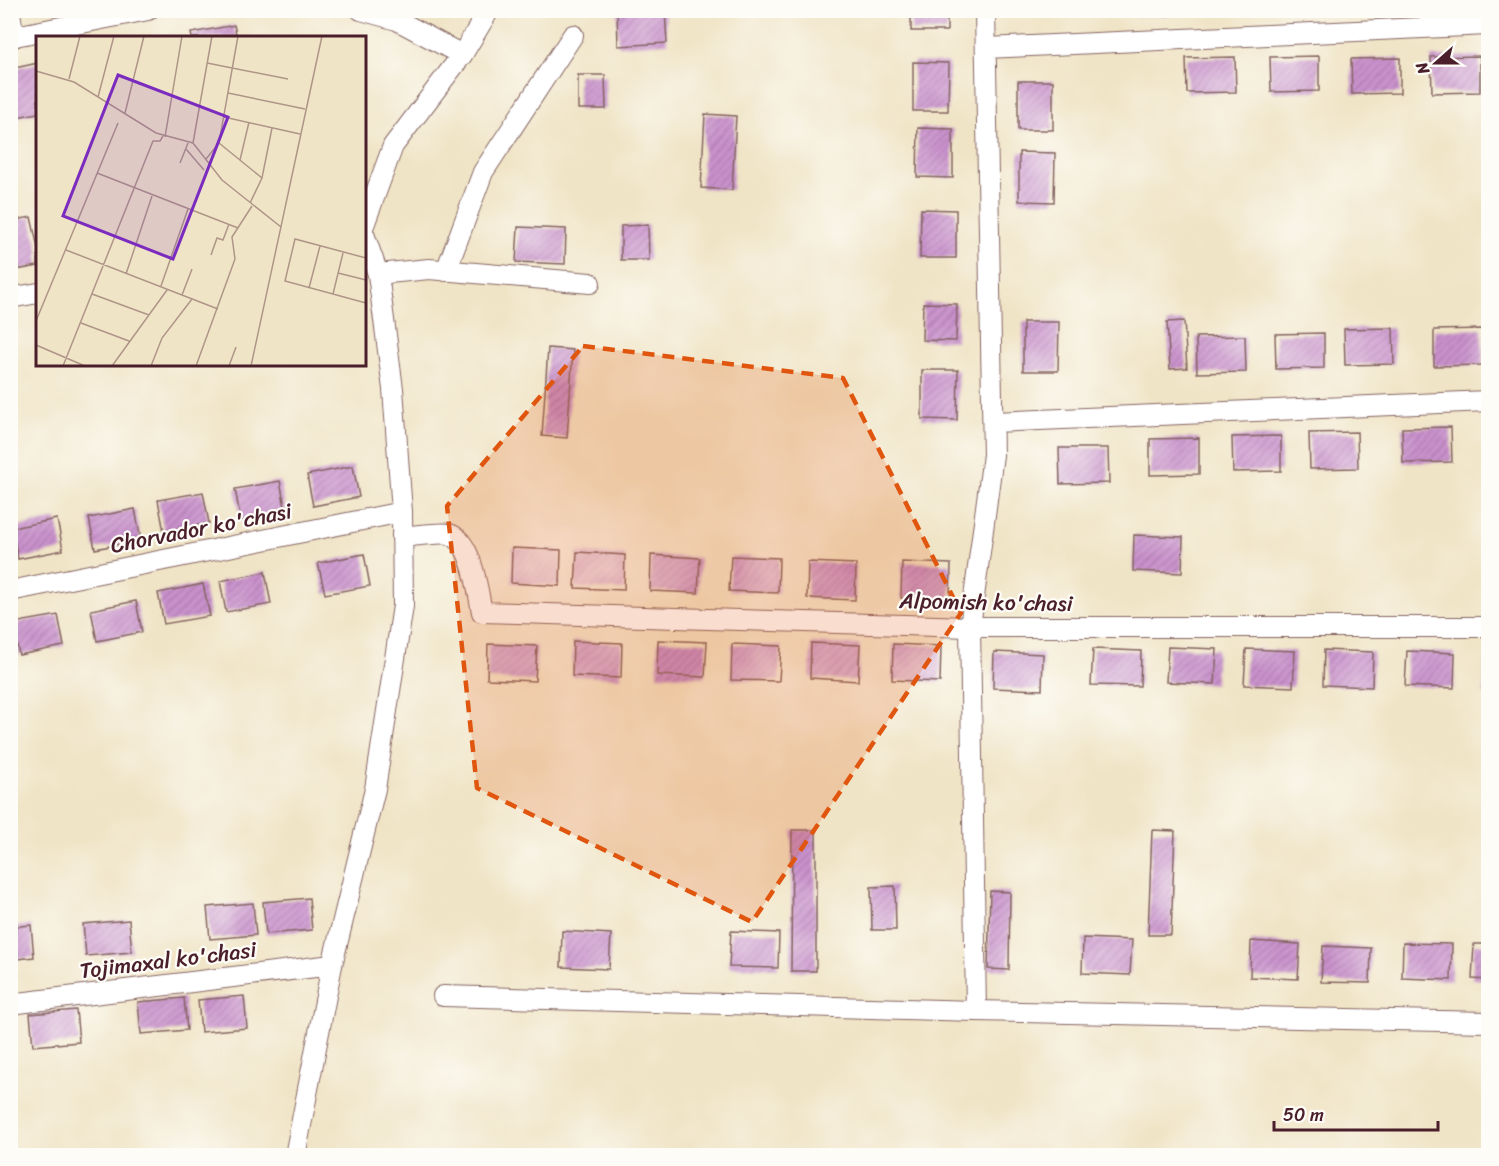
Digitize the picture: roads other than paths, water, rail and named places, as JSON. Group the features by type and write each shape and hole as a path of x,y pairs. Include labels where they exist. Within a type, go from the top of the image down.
{"street":[{"path":"10,13 12,37 148,10"},
{"path":"361,10 397,20 462,55"},
{"path":"366,220 393,146 462,55 489,10"},
{"path":"975,1011 970,627 993,455 985,10"},
{"path":"986,48 1488,25"},
{"path":"437,270 483,172 573,34"},
{"path":"295,1155 332,964 375,789 412,536 402,512 393,389 378,274 366,240"},
{"path":"378,274 437,270 590,283"},
{"path":"10,298 36,293"},
{"path":"993,423 1488,401"},
{"name":"Chorvador ko'chasi","path":"10,591 402,512"},
{"name":"Alpomish ko'chasi","path":"412,536 448,534 462,542 473,568 482,612 970,627 1488,627"},
{"name":"Tojimaxal ko'chasi","path":"10,1004 332,964"},
{"path":"443,996 1488,1022"}]}
